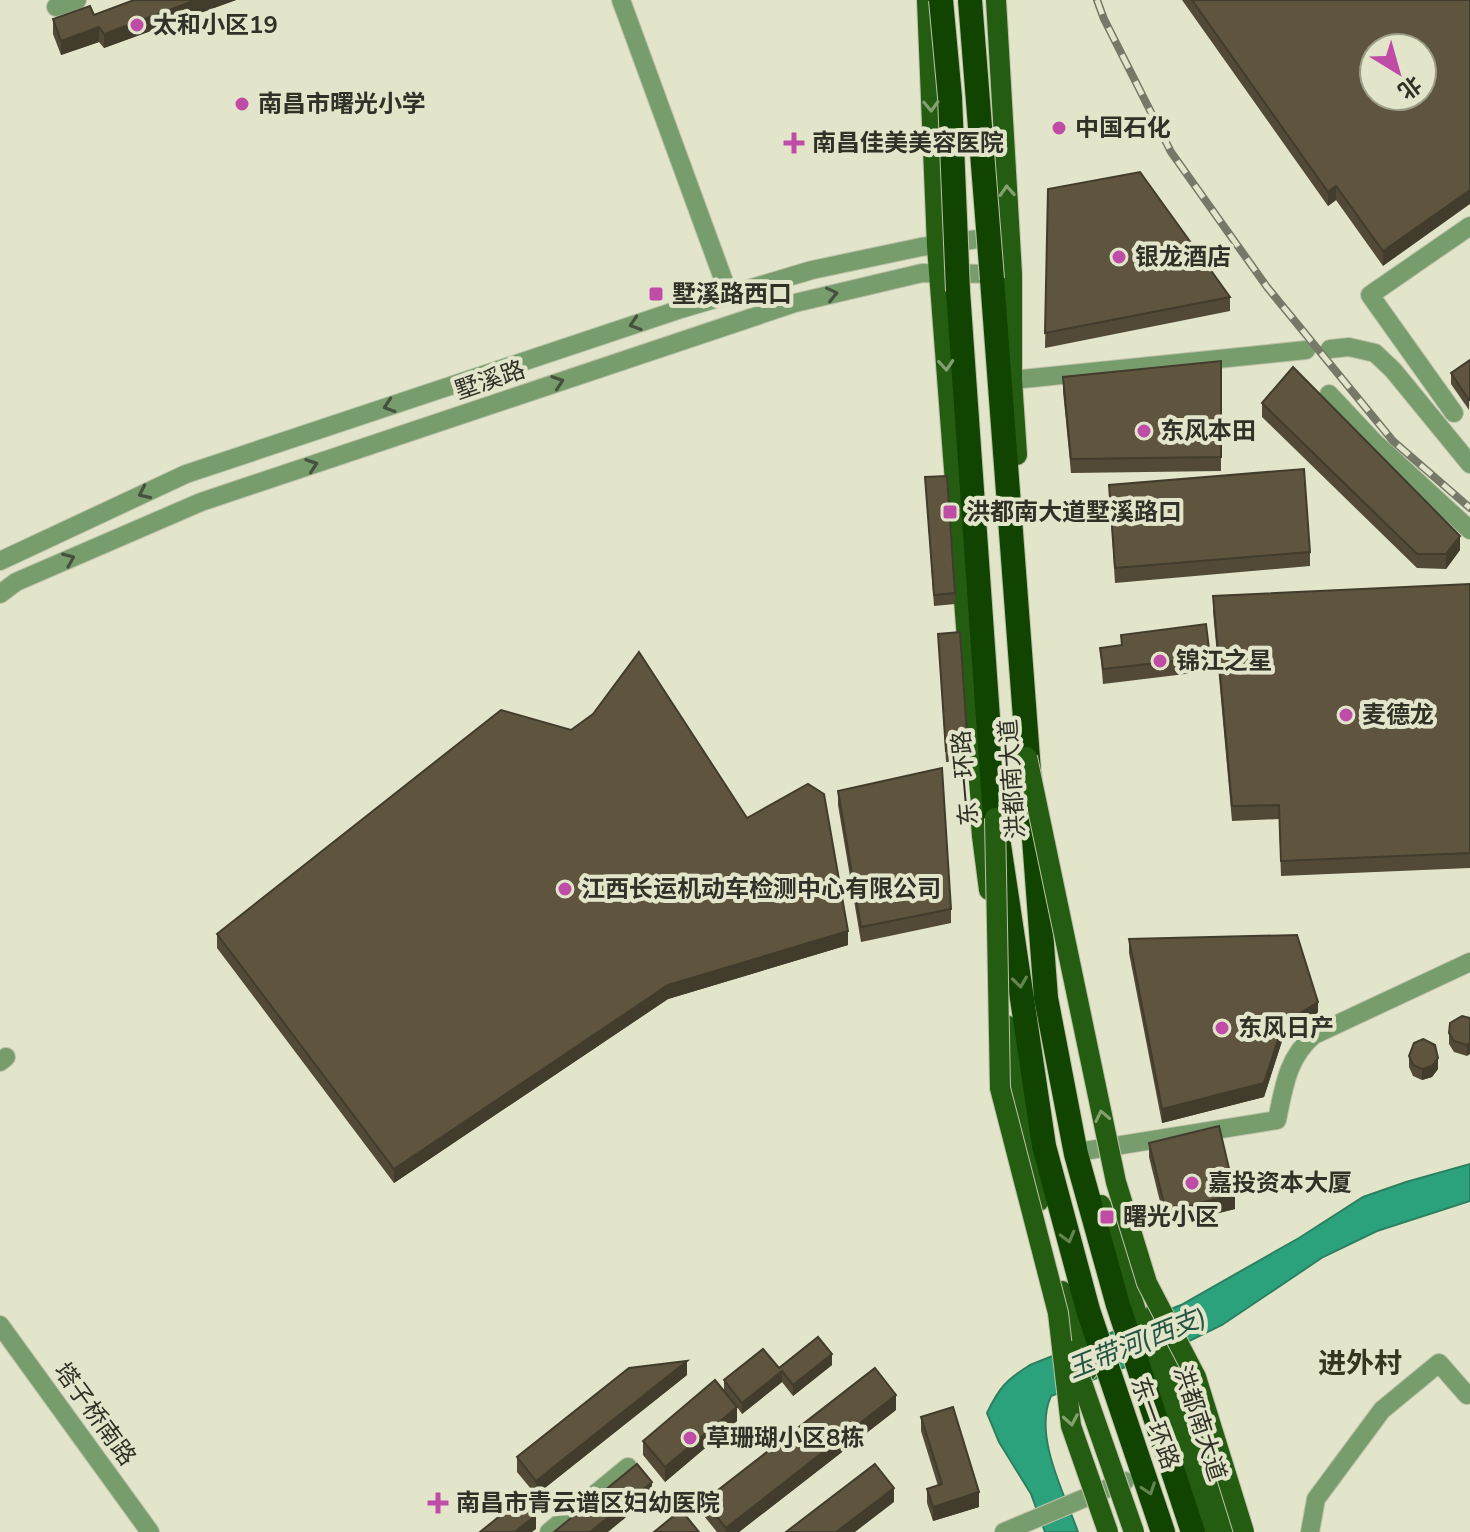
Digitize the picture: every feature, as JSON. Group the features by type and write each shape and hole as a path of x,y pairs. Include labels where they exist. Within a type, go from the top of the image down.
{"highway":[{"name":"东一环路","path":"941,0 950,97 958,291 995,818 1044,1146 1088,1310 1163,1532"},
{"name":"东一环路","path":"970,0 1046,998 1076,1154 1118,1305 1193,1532"}],"main road":[{"name":"洪都南大道","path":"927,0 937,246 982,836 1011,1061 1062,1311 1143,1532"},
{"path":"933,0 950,97"},
{"name":"洪都南大道","path":"996,0 1012,274 1012,380 1045,893 1064,1041 1084,1151 1209,1532"},
{"path":"1027,757 1116,1182 1225,1532"},
{"path":"995,818 1000,1088 1062,1311 1134,1532"},
{"path":"1147,1283 1196,1377 1244,1532"},
{"path":"1062,1311 1071,1426 1108,1532"}],"street":[{"path":"56,7 77,0"},
{"path":"621,0 729,295"},
{"path":"1454,413 1370,295 1469,230"},
{"name":"墅溪路","path":"0,561 186,474 729,295 812,270 921,247 1010,235"},
{"name":"墅溪路","path":"0,594 16,582 201,502 795,303 922,273 1012,274"},
{"path":"1330,349 1349,347 1375,353 1393,370 1470,464"},
{"path":"1012,380 1306,350"},
{"path":"1329,394 1374,442 1470,530"},
{"path":"1084,1151 1277,1120 1287,1071 1300,1047 1314,1035 1470,962"},
{"name":"塔子桥南路","path":"0,1325 150,1532"},
{"path":"1310,1532 1316,1499 1382,1410 1439,1363 1467,1395 1470,1393"},
{"path":"549,1532 628,1467"},
{"path":"1011,1528 1125,1481"}],"water":[{"name":"玉带河(西支)","path":"1470,1164 1470,1201 1377,1231 1323,1257 1222,1325 1179,1346 1051,1396 1046,1411 1048,1446 1078,1532 1045,1532 1031,1494 999,1442 987,1413 1009,1380 1030,1365 1181,1305 1299,1238 1363,1197"}],"building":[{"path":"134,0 196,0 104,34 99,27 61,41 53,19 90,6 94,15"},
{"path":"1192,0 1470,0 1470,190 1383,251 1336,186 1328,192"},
{"name":"银龙酒店","path":"1140,172 1230,297 1045,333 1048,189"},
{"path":"1470,360 1470,399 1469,400 1451,373"},
{"name":"东风本田","path":"1221,361 1221,457 1071,459 1063,377"},
{"path":"1293,367 1460,536 1446,554 1417,554 1262,403"},
{"path":"1304,469 1310,552 1115,568 1109,485"},
{"path":"947,476 955,593 934,595 925,477"},
{"name":"麦德龙","path":"1470,584 1470,853 1281,861 1279,805 1232,806 1213,596"},
{"path":"1206,624 1210,657 1103,669 1100,648 1122,645 1121,635"},
{"path":"960,632 968,750 946,751 938,634"},
{"name":"江西长运机动车检测中心有限公司","path":"639,652 747,818 808,784 824,794 848,931 668,985 394,1169 217,934 501,710 571,730 593,714"},
{"path":"942,768 951,909 861,927 838,791"},
{"name":"东风日产","path":"1297,935 1318,1002 1283,1024 1264,1083 1162,1109 1129,939"},
{"path":"1462,1016 1470,1018 1470,1043 1467,1045 1454,1041 1449,1033 1450,1023"},
{"path":"1423,1039 1435,1045 1438,1058 1432,1066 1422,1069 1413,1065 1409,1056 1414,1043"},
{"name":"嘉投资本大厦","path":"1219,1126 1235,1194 1166,1212 1149,1143"},
{"path":"818,1337 832,1354 793,1385 782,1371 742,1403 724,1380 763,1349 779,1368"},
{"path":"687,1361 536,1481 517,1457 629,1368"},
{"path":"875,1368 896,1395 726,1528 704,1501"},
{"name":"草珊瑚小区8栋","path":"715,1380 737,1407 665,1467 643,1441"},
{"path":"953,1407 979,1492 933,1507 927,1489 942,1484 921,1417"},
{"path":"637,1464 652,1482 590,1532 554,1532"},
{"path":"875,1464 894,1488 836,1532 786,1532"},
{"path":"522,1498 536,1515 515,1532 480,1532"},
{"path":"681,1510 699,1532 654,1532"}],"railway":[{"path":"1097,0 1171,152 1267,287 1393,441 1470,508"}],"place":[{"name":"太和小区19","path":"137,25"},
{"name":"南昌市曙光小学","path":"242,104"},
{"name":"中国石化","path":"1059,128"},
{"name":"南昌佳美美容医院","path":"794,143"},
{"name":"银龙酒店","path":"1119,257"},
{"name":"墅溪路西口","path":"656,294"},
{"name":"东风本田","path":"1144,431"},
{"name":"洪都南大道墅溪路口","path":"950,512"},
{"name":"锦江之星","path":"1160,661"},
{"name":"麦德龙","path":"1346,715"},
{"name":"江西长运机动车检测中心有限公司","path":"565,889"},
{"name":"东风日产","path":"1222,1028"},
{"name":"嘉投资本大厦","path":"1192,1183"},
{"name":"曙光小区","path":"1107,1217"},
{"name":"草珊瑚小区8栋","path":"690,1438"},
{"name":"南昌市青云谱区妇幼医院","path":"438,1503"}],"district":[{"name":"进外村","path":"1360,1364"}]}
